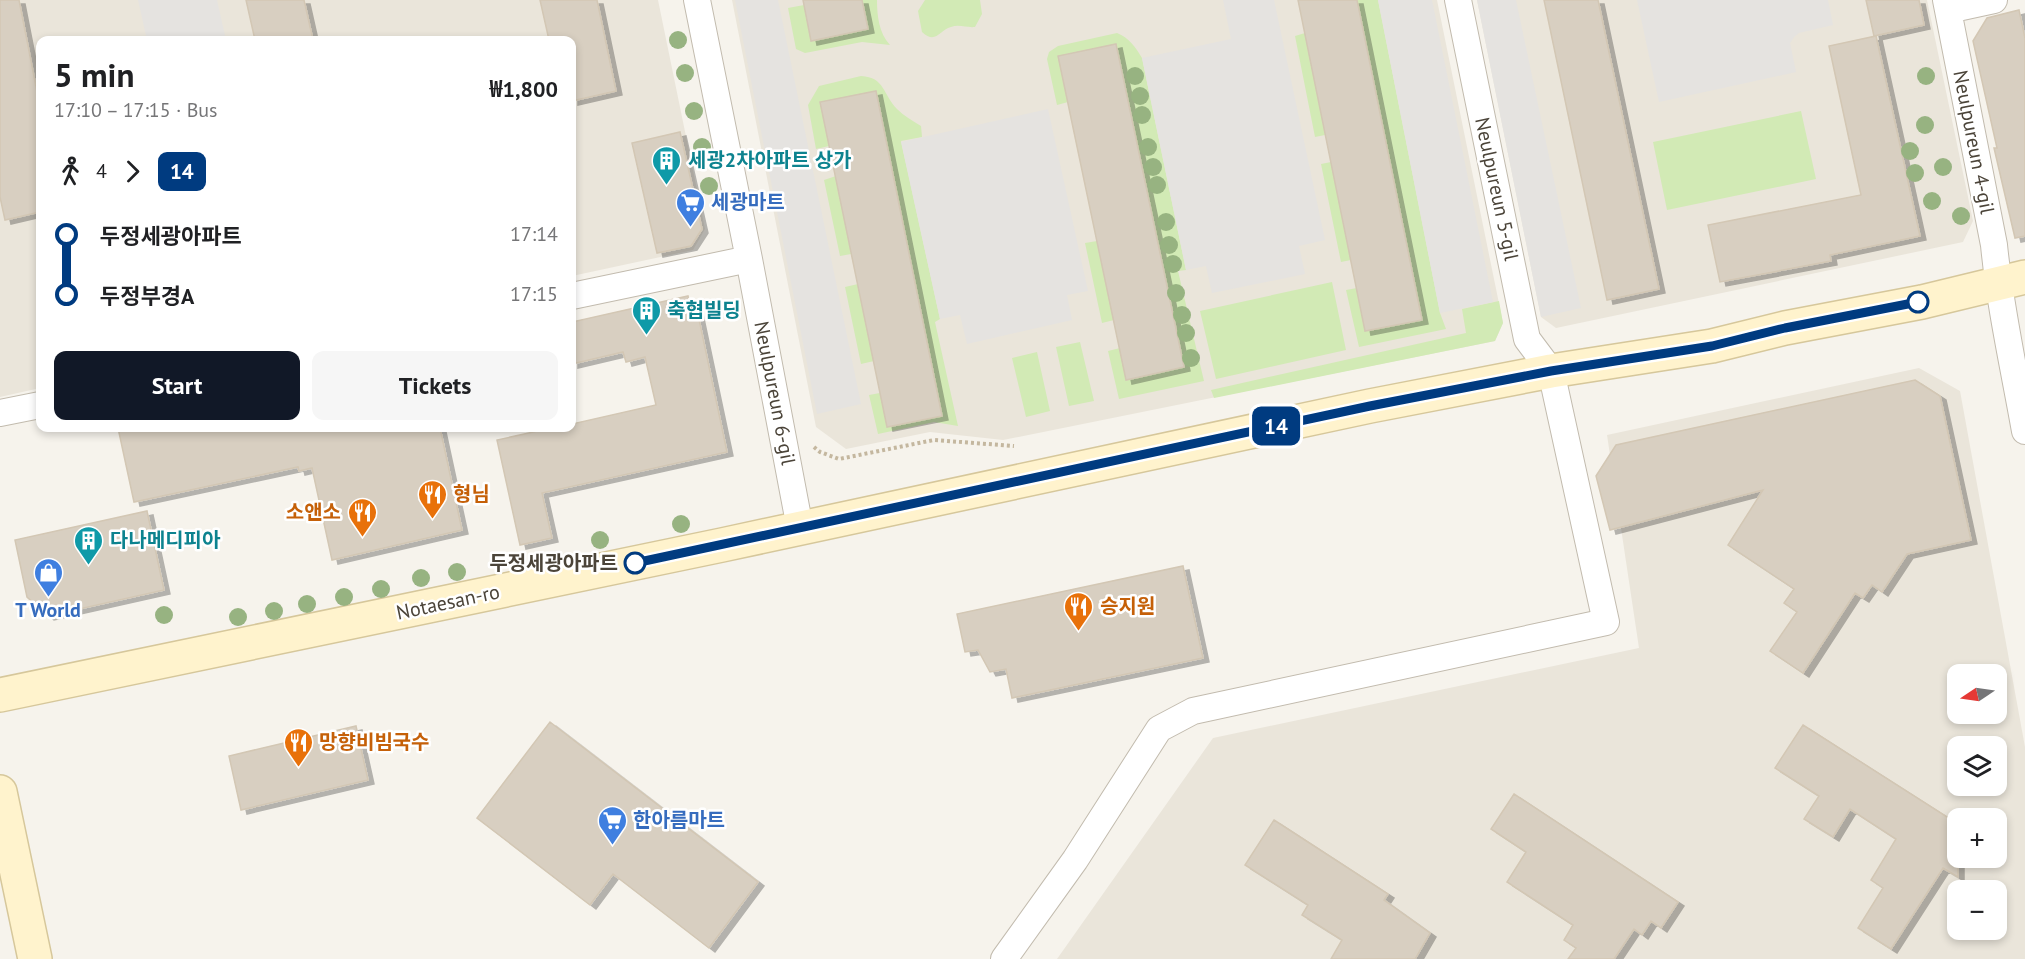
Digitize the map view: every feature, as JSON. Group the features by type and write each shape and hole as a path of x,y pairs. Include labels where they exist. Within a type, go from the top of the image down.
{"street":[{"name":"Neulpureun 6-gil","path":"697,0 800,528"},
{"name":"Neulpureun 5-gil","path":"1458,0 1527,339 1551,371"},
{"path":"1947,5 1994,0"},
{"name":"Neulpureun 4-gil","path":"1947,5 1994,245 2012,280 2005,315 2025,431"},
{"path":"576,295 749,259"},
{"name":"Notaesan-ro","path":"0,695 1370,406 1551,371 1712,346 2012,280"},
{"path":"1004,959 1074,860 1159,729 1193,711 1606,622 1551,371"},
{"path":"0,413 36,406"},
{"path":"0,792 35,959"}],"path":[{"path":"810,439 813,446 820,452 839,459 934,440 1010,447 1021,445"}],"shaded area":[{"path":"0,0 658,0 705,229 693,250 576,275 576,36 36,36 36,389 0,397"},
{"path":"138,0 217,0 225,36 146,36"},
{"path":"732,0 1437,0 1503,323 1495,341 1003,440 930,432 846,449 816,427"},
{"path":"735,0 778,0 861,404 817,414"},
{"path":"1223,0 1274,0 1325,240 1299,246 1305,274 1212,293 1206,266 1186,270 1142,58 1231,39"},
{"path":"1378,0 1432,0 1493,302 1440,313"},
{"path":"1477,0 1927,0 1973,221 1963,242 1556,328 1541,317"},
{"path":"1477,0 1516,0 1581,308 1541,317"},
{"path":"1637,0 1828,0 1833,25 1799,33 1794,37 1790,43 1796,72 1659,102"},
{"path":"1048,109 1088,291 1067,295 1072,320 967,344 960,315 940,319 901,142"},
{"path":"1919,368 1960,391 2025,747 2025,959 1057,959 1213,738 1639,648 1607,435"}],"green space":[{"path":"877,0 879,24 890,45 862,42 805,53 796,49 788,8"},
{"path":"925,0 980,0 982,14 975,27 954,26 931,37 922,32 918,11"},
{"path":"1357,0 1378,0 1440,313 1446,329 1359,347 1346,290 1357,288 1365,331 1422,319"},
{"path":"1117,33 1131,43 1142,58 1186,270 1178,271 1204,381 1119,399 1108,351 1120,348 1127,380 1184,367 1116,45 1068,102 1057,105 1047,59 1049,52 1058,46"},
{"path":"1305,33 1325,135 1315,137 1295,36"},
{"path":"861,76 869,77 879,83 892,104 921,126 922,137 901,141 940,319 935,322 958,426 934,422 878,434 869,395 880,393 887,427 942,415 876,92 829,146 816,149 808,105 819,86"},
{"path":"1801,111 1816,179 1667,210 1653,142"},
{"path":"1331,162 1351,260 1341,262 1321,164"},
{"path":"836,176 851,254 840,256 824,180"},
{"path":"1097,241 1114,320 1102,323 1085,243"},
{"path":"1332,282 1346,350 1216,379 1200,311"},
{"path":"858,284 874,361 861,364 845,287"},
{"path":"1499,301 1503,323 1495,341 1214,398 1211,390 1466,333 1462,309"},
{"path":"1080,342 1094,401 1069,406 1056,347"},
{"path":"1037,352 1050,411 1026,417 1012,358"}],"building":[{"path":"0,0 19,0 36,87 36,213 5,220 0,197"},
{"path":"246,0 304,0 312,36 254,36"},
{"path":"540,0 597,0 616,91 576,100 576,36 548,36"},
{"path":"803,0 862,0 868,29 811,41"},
{"path":"1298,0 1357,0 1422,320 1365,331"},
{"path":"1544,0 1598,0 1659,289 1607,300"},
{"path":"1866,0 1919,0 1924,25 1874,36"},
{"path":"2019,10 2025,38 2025,236 2015,238 1973,41 1987,18"},
{"path":"1876,36 1920,236 1830,255 1831,261 1720,282 1708,225 1861,195 1829,46"},
{"path":"1116,44 1184,367 1126,380 1058,56"},
{"path":"876,91 942,416 887,427 820,102"},
{"name":"세광2차아파트 상가","path":"680,132 702,229 691,246 657,253 632,143"},
{"path":"688,296 690,306 696,305 727,452 542,493 552,538 520,545 497,440 533,432 576,432 576,423 656,405 645,357 626,362 623,352 576,363 576,321"},
{"path":"1915,380 1940,396 1971,540 1907,554 1882,592 1872,585 1863,598 1855,593 1803,673 1770,651 1797,612 1784,603 1794,589 1728,545 1763,490 1610,530 1596,476 1616,445"},
{"path":"119,432 441,432 462,530 332,560 312,468 299,471 298,467 134,502"},
{"name":"다나메디피아","path":"147,511 164,590 48,616 27,597 15,540"},
{"name":"승지원","path":"1183,566 1203,658 1012,698 1006,669 990,672 978,650 965,652 957,614"},
{"name":"한아름마트","path":"550,722 758,882 709,948 613,874 590,905 477,818"},
{"path":"1803,725 1947,817 1947,868 1958,868 1958,877 1943,868 1891,949 1858,928 1883,888 1871,880 1896,839 1850,809 1833,837 1804,819 1819,796 1775,768"},
{"name":"망향비빔국수","path":"356,726 368,780 241,810 229,756"},
{"path":"1514,794 1678,902 1661,928 1651,921 1642,935 1634,929 1614,959 1568,959 1576,948 1564,940 1573,925 1507,882 1526,852 1491,829"},
{"path":"1274,820 1388,894 1384,900 1430,933 1415,959 1331,959 1342,940 1302,915 1308,905 1245,865"}],"bus line":[{"name":"14","path":"635,563 1370,406 1551,371 1712,346 1785,328 1918,302"}],"place":[{"name":"세광2차아파트 상가","path":"667,186"},
{"name":"세광마트","path":"690,228"},
{"name":"축협빌딩","path":"646,336"},
{"name":"형님","path":"432,520"},
{"name":"소앤소","path":"362,538"},
{"name":"두정세광아파트","path":"635,563"},
{"name":"다나메디피아","path":"89,566"},
{"name":"T World","path":"48,598"},
{"name":"승지원","path":"1079,632"},
{"name":"망향비빔국수","path":"298,768"},
{"name":"한아름마트","path":"612,846"}]}
